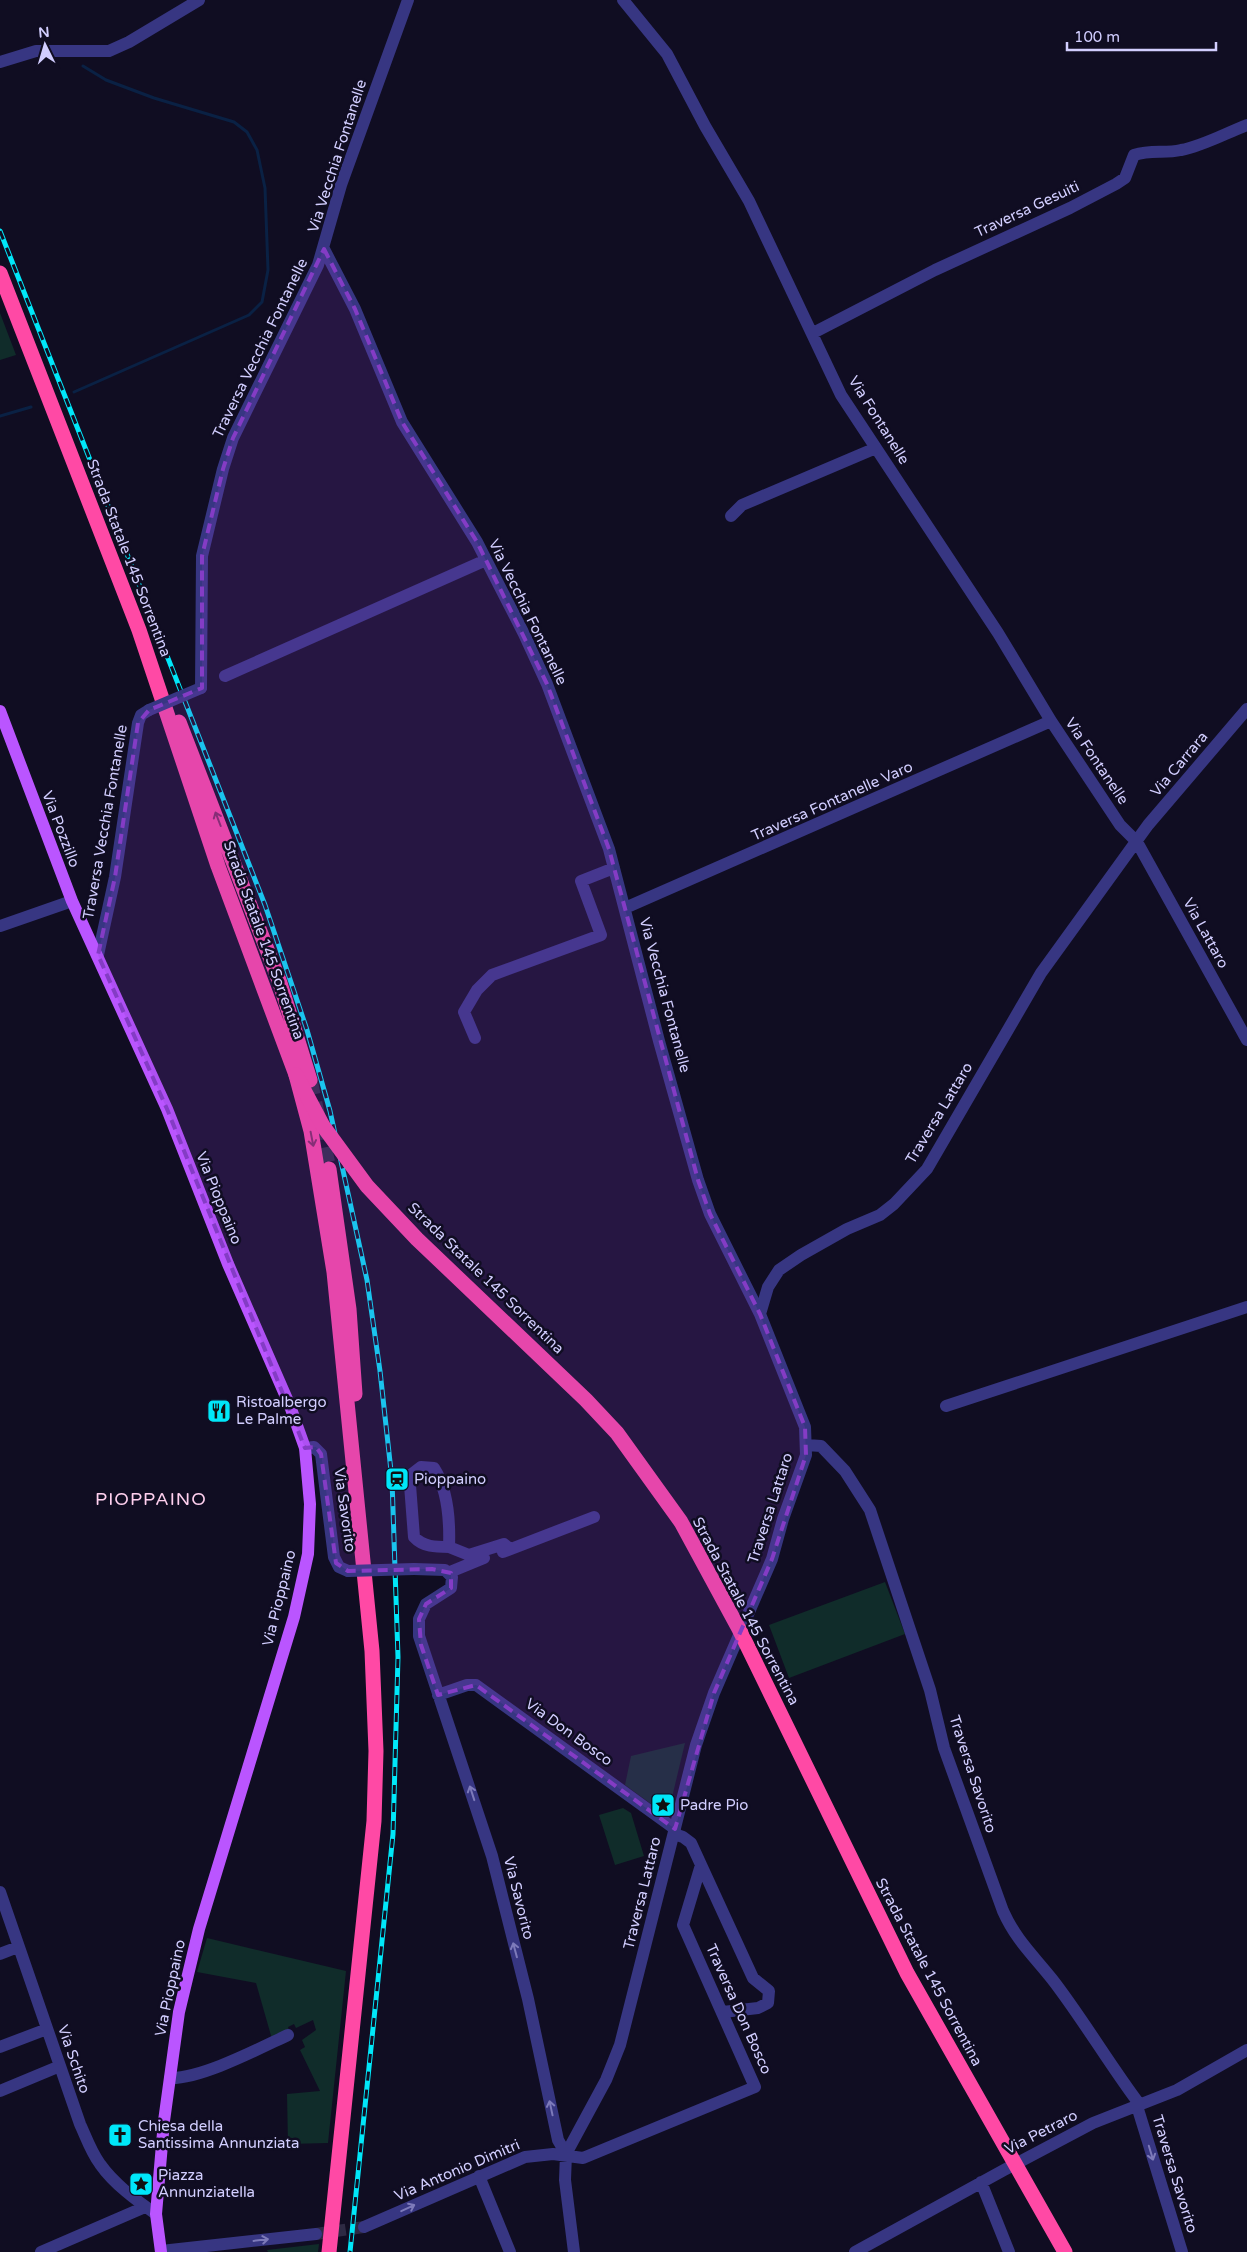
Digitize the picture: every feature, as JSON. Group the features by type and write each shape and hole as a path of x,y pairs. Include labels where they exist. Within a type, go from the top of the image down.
{"highway":[{"name":"Strada Statale 145 Sorrentina","path":"0,274 139,630 187,776 266,998 303,1077 323,1126 367,1186 417,1239 586,1400 616,1433 681,1522 739,1629 907,1973 1065,2252"},
{"path":"153,669 180,723 290,1009 303,1077 310,1131 328,1224 343,1354 375,1698 376,1789 329,2252"},
{"path":"329,1169 344,1260 354,1356 356,1412 354,1466"}],"main road":[{"name":"Via Pozzillo","path":"0,711 72,901 98,955"},
{"name":"Via Pioppaino","path":"98,955 167,1108 228,1264 290,1406 305,1448 310,1504 308,1554 294,1617 194,1946 178,2012 151,2210 161,2252"}],"street":[{"path":"0,62 36,51 109,51 129,42 199,0"},
{"name":"Via Vecchia Fontanelle","path":"408,0 341,185 324,250 354,309 402,422 486,560 547,684 595,811 614,868 698,1180 710,1214 760,1314"},
{"name":"Via Fontanelle","path":"623,0 667,54 748,201 842,395 998,633 1051,721 1120,825 1137,842"},
{"name":"Traversa Gesuiti","path":"813,333 935,270 1070,208 1116,184 1125,178 1134,155 1147,150 1178,151 1247,125"},
{"name":"Traversa Vecchia Fontanelle","path":"98,955 115,877 138,723 141,715 148,710 201,688 202,556 223,469 232,438 289,326 324,250"},
{"path":"731,516 742,504 876,448"},
{"path":"225,676 486,560"},
{"name":"Via Carrara","path":"1137,842 1148,826 1247,709"},
{"name":"Traversa Fontanelle Varo","path":"625,908 1051,721"},
{"name":"Via Lattaro","path":"1137,842 1247,1040"},
{"name":"Traversa Lattaro","path":"566,2154 606,2080 620,2045 696,1745 714,1693 772,1558 783,1519 806,1454 805,1427 760,1314 768,1287 780,1270 801,1254 847,1229 880,1215 894,1204 927,1169 1041,973 1137,842"},
{"path":"475,1038 464,1012 487,978 601,935 581,881 614,868"},
{"path":"0,926 72,901"},
{"path":"946,1406 1247,1307"},
{"name":"Traversa Savorito","path":"807,1445 821,1446 845,1471 870,1510 930,1690 944,1748 1013,1933 1052,1980 1138,2106 1182,2252"},
{"name":"Via Savorito","path":"305,1448 314,1447 321,1454 334,1557 339,1567 348,1571 439,1569 450,1572 594,1517"},
{"path":"449,1547 445,1496 440,1477 434,1468 421,1467 412,1474 410,1485 414,1537 420,1543 436,1547 449,1547 469,1555 504,1544 510,1549"},
{"name":"Via Savorito","path":"450,1572 453,1582 451,1588 426,1604 419,1619 421,1645 492,1856 528,1999 558,2140 566,2154 565,2180 574,2252"},
{"name":"Via Don Bosco","path":"438,1695 467,1685 476,1685 690,1843 753,1978 768,1988 770,1995 768,2003 762,2007 723,2012"},
{"name":"Traversa Don Bosco","path":"566,2154 582,2158 589,2156 755,2087 683,1925 701,1865"},
{"name":"Via Schito","path":"0,1892 80,2124 100,2164 134,2199 151,2210"},
{"path":"0,1954 18,1947"},
{"path":"0,2047 47,2029"},
{"path":"170,2078 177,2078 211,2068 288,2035"},
{"name":"Via Petraro","path":"855,2252 981,2182 1093,2124 1177,2090 1247,2050"},
{"path":"0,2091 60,2066"},
{"name":"Via Antonio Dimitri","path":"364,2227 524,2157 566,2154"},
{"path":"479,2176 510,2252"},
{"path":"981,2182 1009,2252"},
{"path":"41,2252 151,2210"},
{"path":"161,2252 316,2234"}],"highlighted area":[{"path":"324,249 355,309 402,422 477,542 547,684 609,849 698,1180 710,1214 760,1314 805,1427 806,1455 772,1559 714,1693 675,1829 476,1685 438,1695 421,1645 419,1619 426,1604 451,1588 451,1573 432,1569 348,1571 336,1563 321,1454 316,1447 305,1448 167,1109 98,955 115,877 138,723 149,710 202,688 202,556 223,469 233,438"}],"green space":[{"path":"0,313 16,355 0,360"},
{"path":"885,1582 905,1634 789,1678 769,1625"},
{"path":"685,1743 668,1814 665,1814 625,1785 631,1756"},
{"path":"623,1808 631,1813 644,1856 615,1865 599,1815"},
{"path":"207,1938 346,1971 328,2143 288,2144 287,2094 320,2091 300,2050 305,2047 302,2040 316,2030 313,2020 296,2028 294,2024 288,2027 289,2030 272,2039 256,1983 197,1972"},
{"path":"319,2244 318,2252 268,2252 267,2250"}],"waterway":[{"path":"74,392 249,315 262,302 268,270 265,188 257,150 247,132 234,122 154,98 106,80 83,66"},
{"path":"0,416 31,407"}],"tunnel":[{"path":"310,1080 329,1169"},
{"path":"316,2234 364,2227"}],"railway":[{"path":"0,231 265,905 307,1030 330,1111 367,1280 380,1371 392,1480 398,1657 393,1834 350,2252"}],"place":[{"name":"Ristoalbergo Le Palme","path":"219,1411"},
{"name":"Pioppaino","path":"397,1479"},
{"name":"Padre Pio","path":"663,1805"},
{"name":"Chiesa della Santissima Annunziata","path":"120,2135"},
{"name":"Piazza Annunziatella","path":"141,2184"}],"district":[{"name":"PIOPPAINO","path":"151,1499"}]}
